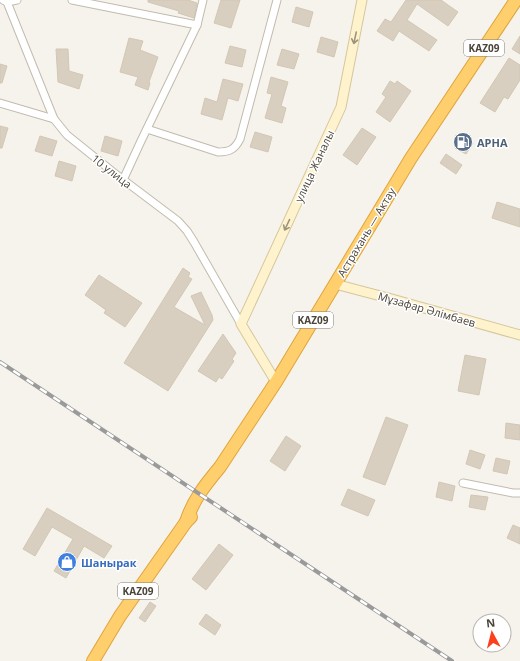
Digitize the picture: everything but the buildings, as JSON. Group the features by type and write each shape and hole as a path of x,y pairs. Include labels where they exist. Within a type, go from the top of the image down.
{"highway":[{"name":"Астрахань — Актау","path":"93,661 120,616 186,522 196,512 206,497 214,483 220,467 276,382 411,158 516,0"}],"street":[{"name":"10 улица","path":"17,0 5,1 54,119 67,135 123,180 178,221 187,231 241,324"},
{"path":"72,0 197,25"},
{"path":"123,180 197,25 204,0"},
{"path":"147,129 218,152 226,152 237,145 240,139 277,0"},
{"name":"улица Жаналы","path":"241,324 341,107 362,0"},
{"path":"0,103 54,119"},
{"name":"Мұзафар Әлімбаев","path":"335,284 520,335"},
{"path":"241,324 276,382"},
{"path":"463,483 513,493 520,493"}],"railway":[{"path":"0,362 452,661"}],"place":[{"name":"АРНА","path":"463,142"},
{"name":"Шанырак","path":"67,562"}]}
